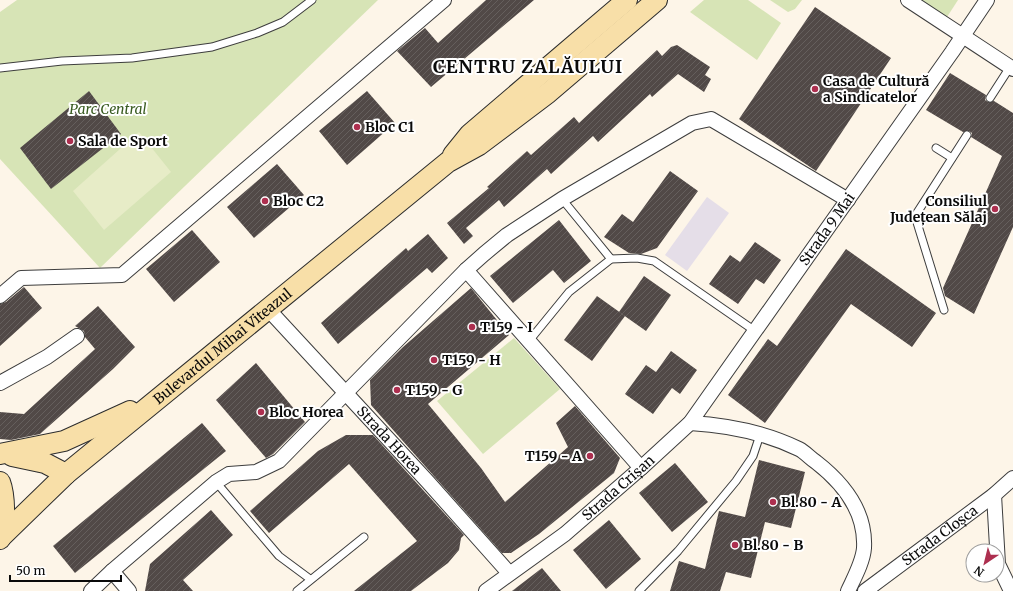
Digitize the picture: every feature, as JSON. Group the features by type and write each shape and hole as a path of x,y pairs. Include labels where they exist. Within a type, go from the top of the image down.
{"main road":[{"name":"Bulevardul Mihai Viteazul","path":"448,162 470,134 627,0"},
{"name":"Bulevardul Mihai Viteazul","path":"0,538 66,474 267,308 448,162 479,145 548,93 657,0"},
{"path":"0,454 49,445 64,440 130,411 170,388"},
{"path":"0,454 45,463 66,474"},
{"path":"0,482 4,502 0,538"}],"street":[{"path":"0,296 22,278 122,275 444,0"},
{"path":"908,0 1011,68"},
{"name":"Strada 9 Mai","path":"690,423 987,0"},
{"path":"91,591 112,571 216,482 229,474 256,472 279,461 466,270 507,235 562,199 692,123 711,119 848,200"},
{"path":"466,270 641,468"},
{"name":"Strada Horea","path":"267,308 509,573"},
{"path":"0,383 47,357 77,336"},
{"path":"690,423 715,424 760,435 800,450 833,475 851,498 864,531 864,550 848,591"},
{"name":"Strada Crișan","path":"486,591 565,534 690,423"},
{"name":"Strada Cloșca","path":"866,591 994,495 1013,478"},
{"path":"994,495 998,564 1010,591"},
{"path":"112,571 129,591"}],"lane":[{"path":"0,68 62,61 132,58 212,48 257,33 283,22 312,0"},
{"path":"990,98 1011,68"},
{"path":"944,310 916,216 967,135"},
{"path":"936,148 952,158"},
{"path":"562,199 611,259"},
{"path":"529,341 569,292 611,259 637,258 654,261 755,331"},
{"path":"639,591 678,550 736,481 753,456 760,435"},
{"path":"216,482 279,556 310,579"},
{"path":"297,591 364,537"}],"shaded area":[{"path":"707,197 729,213 687,271 665,255"}],"green space":[{"name":"Parc Central","path":"17,0 378,0 100,268 0,159 0,12"},
{"path":"704,0 748,0 781,23 757,60 690,12"},
{"path":"770,0 802,0 795,9 788,12"},
{"path":"919,0 958,0 947,17"},
{"path":"139,132 171,172 104,230 73,191"},
{"path":"514,338 560,389 483,454 437,401"}],"building":[{"path":"486,0 534,0 431,87 397,51 425,28 438,43"},
{"name":"Casa de Cultură a Sindicatelor","path":"815,7 891,58 816,171 739,119"},
{"path":"677,45 710,67 705,75 711,79 704,92 678,74 652,97 650,94 598,142 593,136 551,174 547,169 504,207 499,200 466,228 473,236 464,244 447,223 489,188 487,187 527,151 531,155 574,117 579,123 657,50 662,56 671,47"},
{"name":"Consiliul Județean Sălaj","path":"950,73 986,95 985,100 988,102 994,101 1013,113 1013,227 974,314 945,296 943,288 1002,156 971,137 972,133 969,131 963,132 926,110"},
{"name":"Sala de Sport","path":"89,91 121,134 51,189 20,148"},
{"name":"Bloc C1","path":"367,91 395,123 347,165 319,131"},
{"name":"Bloc C2","path":"277,164 304,195 254,238 227,207"},
{"path":"670,171 698,191 657,248 641,254 629,253 604,237 622,214 633,222"},
{"path":"559,220 591,261 564,283 553,270 513,303 490,276"},
{"path":"192,230 220,262 174,302 146,269"},
{"path":"428,234 448,258 432,273 427,268 338,344 321,323 406,248 408,251"},
{"path":"755,242 781,260 764,284 756,279 738,304 709,284 730,255 740,262"},
{"path":"846,249 936,313 912,347 851,304 765,423 728,395 768,339 777,346"},
{"path":"644,276 671,295 646,331 619,312"},
{"path":"24,287 42,308 0,346 0,304 6,302"},
{"path":"471,288 509,335 428,404 481,468 505,502 568,447 556,423 575,406 620,458 614,473 539,534 511,553 502,553 371,405 370,380 403,347"},
{"path":"597,296 625,316 592,361 564,340"},
{"path":"98,306 135,347 113,369 40,434 11,440 0,439 0,412 24,414 95,349 85,337 84,331 75,326"},
{"path":"671,351 697,370 680,394 672,388 653,414 625,394 646,365 656,372"},
{"name":"Bloc Horea","path":"256,363 305,422 273,454 266,458 216,400"},
{"path":"202,423 226,451 75,573 53,546"},
{"path":"346,435 373,435 464,535 461,538 459,550 448,563 411,591 354,591 417,541 349,464 269,533 250,511 318,451"},
{"path":"759,460 805,472 791,528 765,522 751,578 726,572 720,591 670,591 679,561 705,569 719,511 745,517"},
{"path":"675,463 708,502 672,532 639,493"},
{"path":"211,510 233,535 183,580 193,591 145,591 150,564"},
{"path":"609,520 641,559 606,589 573,550"},
{"path":"542,568 561,591 512,591"}],"place":[{"name":"Casa de Cultură a Sindicatelor","path":"815,89"},
{"name":"Bloc C1","path":"357,127"},
{"name":"Sala de Sport","path":"70,141"},
{"name":"Bloc C2","path":"265,201"},
{"name":"Consiliul Județean Sălaj","path":"995,209"},
{"name":"T159 - I","path":"472,327"},
{"name":"T159 - H","path":"434,360"},
{"name":"T159 - G","path":"397,390"},
{"name":"Bloc Horea","path":"261,412"},
{"name":"T159 - A","path":"590,456"},
{"name":"Bl.80 - A","path":"773,502"},
{"name":"Bl.80 - B","path":"735,545"}],"district":[{"name":"CENTRU ZALĂULUI","path":"528,66"}]}
